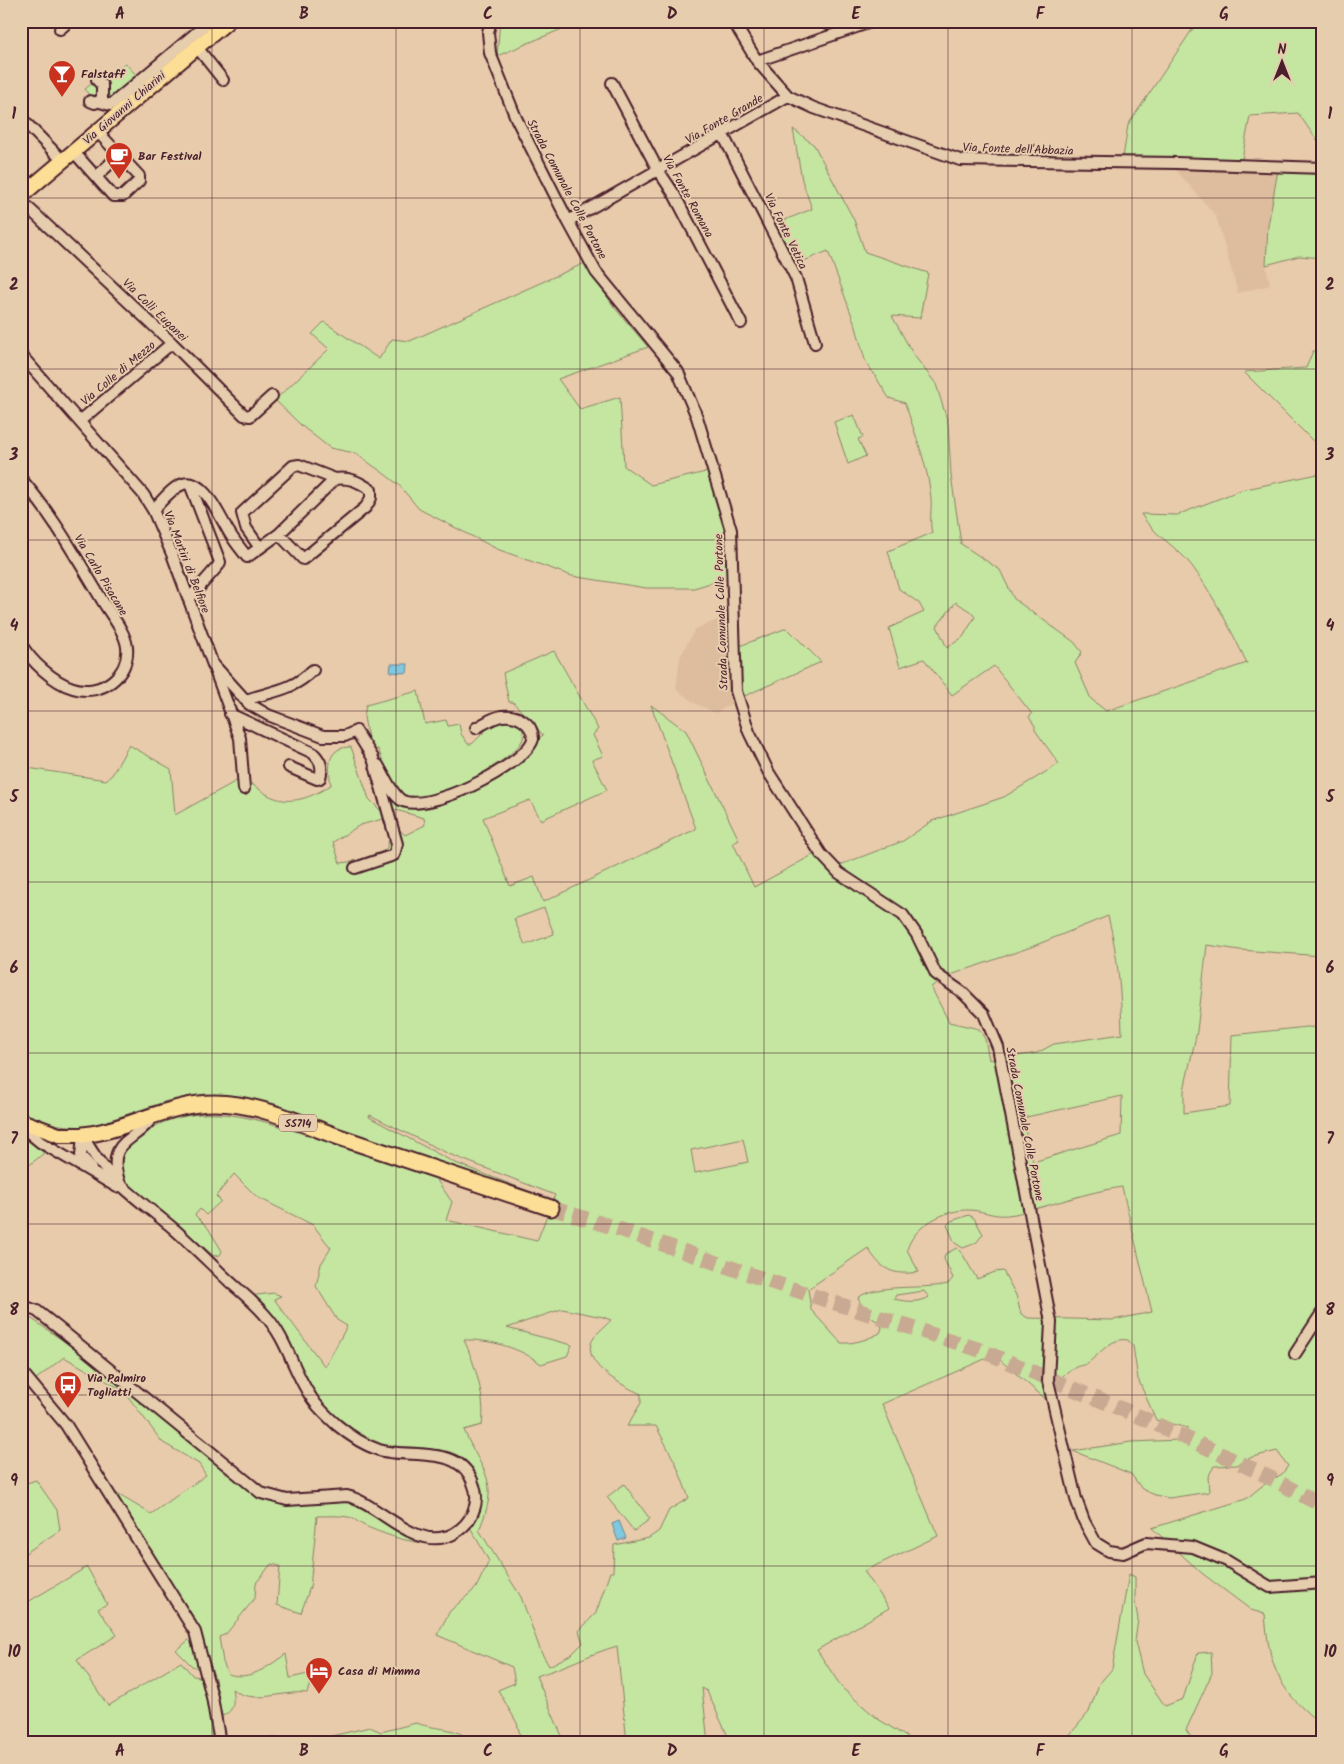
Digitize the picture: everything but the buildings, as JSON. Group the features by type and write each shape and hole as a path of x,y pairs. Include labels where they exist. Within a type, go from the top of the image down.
{"highway":[{"name":"SS714","path":"83,1135 102,1132 183,1106 206,1104 246,1107 551,1208"}],"main road":[{"name":"Via Giovanni Chiarini","path":"21,196 196,46 228,21"},
{"path":"21,1120 48,1132 83,1135"}],"street":[{"path":"60,29 69,21"},
{"path":"97,80 103,90 95,101 110,105 210,21"},
{"name":"Strada Comunale Colle Portone","path":"491,21 488,32 490,53 516,118 568,221 596,272 678,372 697,417 732,530 736,691 749,732 769,773 821,854 840,873 903,915 917,935 936,974 962,992 984,1014 998,1047 1051,1322 1048,1381 1076,1499 1084,1521 1096,1543 1109,1551 1123,1553 1146,1543 1193,1547 1227,1561 1270,1587 1323,1583"},
{"name":"Via Fonte dell'Abbazia","path":"734,21 757,62 788,96 814,108 960,160 1323,168"},
{"path":"757,62 874,21"},
{"path":"196,46 223,80"},
{"name":"Via Fonte Romana","path":"612,83 658,170 674,194 741,323"},
{"name":"Via Fonte Grande","path":"568,221 788,96"},
{"path":"21,118 96,177 116,198 128,191 139,178 96,131"},
{"name":"Via Fonte Vetica","path":"723,134 796,278 815,343"},
{"path":"96,177 118,156"},
{"name":"Via Colli Euganei","path":"21,201 172,343 244,415 250,416 272,396"},
{"name":"Via Colle di Mezzo","path":"80,422 172,343"},
{"name":"Via Martiri di Belfiore","path":"21,355 143,494 153,510 189,599 240,738 244,789"},
{"path":"260,548 246,528 242,513 293,466 299,465 335,479 346,478 358,481 371,490 371,498 366,507 303,559 279,534"},
{"name":"Via Carlo Pisacane","path":"21,479 62,535 125,640 126,656 124,666 119,675 105,686 85,690 72,688 44,670 21,644"},
{"path":"153,510 176,487 185,483 199,487 207,494 230,534 247,557 279,534 335,479"},
{"path":"189,599 220,562 190,484"},
{"path":"211,661 246,700 268,714 324,736 345,736 356,731 395,794 402,801 428,803 452,796 516,761 533,739 532,729 524,720 510,716 492,719 476,728"},
{"path":"246,700 280,692 304,679 313,670"},
{"path":"230,714 313,753 321,763 323,770 320,778 317,779 289,767"},
{"path":"355,868 394,855 397,844 373,758"},
{"path":"119,1182 115,1164 118,1149 126,1139 148,1125 154,1115"},
{"path":"21,1126 40,1142 133,1196"},
{"path":"83,1135 81,1156 106,1180"},
{"path":"21,1305 29,1306 66,1334 261,1493 287,1500 347,1496 356,1498 368,1503 401,1526 429,1538 448,1536 460,1530 469,1520 476,1501 473,1480 460,1464 441,1456 380,1450 358,1440 337,1425 311,1398 283,1339 266,1315 99,1164 83,1135"},
{"path":"1295,1354 1323,1310"},
{"path":"21,1371 66,1426 195,1632 212,1697 220,1743"}],"shaded area":[{"path":"1174,168 1278,170 1268,226 1266,265 1270,285 1238,293 1216,216"},
{"path":"730,615 736,701 716,713 694,703 676,689 680,657 695,629"}],"green space":[{"path":"500,21 581,21 497,56"},
{"path":"1198,21 1323,21 1323,149 1298,113 1250,116 1242,159 1123,158 1128,125"},
{"path":"125,63 139,78 110,104 94,103 85,89 95,81 101,81"},
{"path":"793,129 814,145 854,220 865,252 928,273 920,318 892,316 913,354 936,384 948,423 951,475 961,544 1000,570 1014,599 1074,642 1082,652 1075,663 1091,699 1106,711 1247,663 1215,601 1200,577 1180,553 1152,529 1141,514 1177,515 1241,490 1323,473 1323,956 1240,950 1207,945 1197,1031 1184,1090 1184,1113 1230,1106 1232,1035 1307,1027 1323,1028 1323,1707 1317,1721 1303,1709 1284,1686 1269,1648 1265,1614 1251,1610 1203,1574 1152,1528 1246,1499 1262,1486 1282,1474 1288,1466 1277,1451 1252,1457 1237,1465 1214,1466 1208,1477 1209,1492 1169,1498 1155,1495 1142,1489 1131,1474 1073,1451 1131,1442 1180,1440 1188,1428 1156,1420 1138,1379 1133,1346 1128,1340 1122,1340 1111,1343 1087,1363 1069,1370 1058,1382 1048,1401 994,1355 882,1404 938,1536 864,1571 889,1608 817,1650 842,1688 878,1719 916,1743 731,1743 707,1691 702,1688 708,1743 627,1743 617,1646 536,1676 565,1743 522,1743 517,1723 498,1690 515,1683 512,1667 437,1635 450,1611 476,1588 489,1561 470,1527 458,1535 445,1540 432,1543 419,1542 392,1536 344,1516 317,1516 310,1587 301,1613 277,1605 280,1566 271,1564 256,1583 255,1598 226,1634 219,1637 223,1662 228,1674 244,1676 258,1672 286,1654 290,1678 313,1673 307,1693 259,1697 241,1694 232,1689 233,1705 222,1716 215,1679 195,1619 109,1489 151,1514 206,1475 199,1464 162,1442 124,1391 64,1357 35,1380 21,1363 21,1315 32,1319 122,1382 259,1495 346,1498 410,1534 453,1535 479,1501 460,1459 433,1449 392,1446 374,1442 354,1431 336,1417 303,1378 249,1296 274,1293 281,1296 274,1299 325,1367 347,1326 337,1320 316,1286 321,1264 331,1248 313,1225 257,1197 234,1174 216,1196 221,1201 206,1215 200,1209 195,1215 208,1228 222,1251 220,1255 214,1256 124,1180 119,1172 121,1150 145,1132 170,1120 194,1115 220,1114 245,1117 297,1132 436,1179 452,1202 446,1220 537,1241 555,1195 449,1154 370,1115 369,1117 453,1162 549,1199 549,1201 315,1120 208,1097 167,1101 92,1126 55,1124 21,1111 21,767 106,780 112,775 129,745 171,769 175,815 240,779 276,799 293,800 309,797 331,785 329,771 333,754 337,750 351,747 369,799 405,835 425,825 424,818 389,808 389,798 406,808 426,808 448,802 470,791 491,777 543,735 513,702 509,702 503,673 554,651 598,729 593,735 603,756 592,760 607,790 541,820 530,800 483,818 510,886 534,877 543,902 696,829 651,705 686,731 739,840 733,843 754,887 822,850 840,865 903,841 932,821 1004,797 1059,764 1035,730 1035,726 1029,717 1032,714 994,666 952,695 924,659 900,667 889,628 924,612 919,603 899,589 888,551 932,533 931,498 927,474 905,403 889,398 865,360 856,327 828,251 794,265 775,224 812,209 802,180","holes":["956,602 975,617 963,637 947,648 937,626","383,819 390,837 386,850 356,861 340,863 333,842 360,825","544,908 554,934 525,945 514,919","1108,916 1118,974 1122,1034 1054,1044 1037,1053 989,1060 985,1039 979,1029 949,1022 931,987 945,977 1031,947","1122,1096 1121,1135 1033,1162 1022,1118","743,1139 748,1162 695,1173 691,1150","1122,1187 1152,1312 1113,1320 1028,1318 1021,1314 1016,1295 1003,1271 977,1279 957,1248 945,1254 944,1259 953,1278 948,1284 876,1290 858,1298 866,1313 880,1322 882,1328 880,1333 871,1337 856,1342 841,1343 811,1310 808,1289 868,1248 878,1262 889,1270 902,1273 919,1272 907,1250 910,1241 916,1233 931,1221 950,1212 970,1210 996,1215 1015,1214 1095,1192","924,1291 929,1297 908,1301 894,1299 896,1295","562,1309 611,1320 592,1341 591,1352 594,1360 607,1375 641,1394 641,1403 627,1426 656,1426 676,1464 689,1498 669,1510 659,1531 649,1538 614,1545 613,1572 610,1572 596,1613 579,1631 583,1643 572,1654 549,1666 541,1652 521,1597 479,1530 489,1499 489,1488 483,1468 464,1430 482,1425 483,1415 476,1371 464,1340 484,1341 514,1349 541,1364 567,1356 572,1345 507,1328"]},
{"path":"1278,170 1323,173 1323,258 1299,256 1266,265 1268,226"},
{"path":"585,263 614,307 648,347 558,379 580,409 620,397 624,466 651,485 710,471 728,531 730,577 694,588 646,588 572,576 497,549 419,509 399,485 382,472 355,453 330,448 303,427 275,400 329,349 312,334 324,322 379,359 392,339 410,341"},
{"path":"1313,351 1323,351 1323,451 1244,372 1306,368"},
{"path":"854,415 863,437 858,439 866,456 848,464 834,422"},
{"path":"787,628 821,662 742,697 739,687 737,647"},
{"path":"418,691 425,724 446,720 448,726 459,724 461,734 468,744 472,744 494,723 507,719 517,723 523,731 522,741 517,748 497,764 445,792 424,799 411,799 403,796 392,782 378,749 370,749 364,717 366,705"},
{"path":"21,1136 44,1153 21,1172"},
{"path":"969,1215 974,1218 983,1234 976,1243 963,1248 955,1243 947,1225 951,1221"},
{"path":"36,1480 57,1510 60,1530 21,1556 21,1485"},
{"path":"624,1484 650,1519 634,1531 607,1497"},
{"path":"87,1567 107,1604 98,1609 117,1635 77,1660 108,1706 181,1662 193,1676 201,1677 217,1743 21,1743 21,1606"},
{"path":"1129,1574 1135,1577 1135,1602 1138,1619 1135,1642 1143,1674 1165,1706 1183,1699 1198,1653 1211,1652 1212,1673 1186,1730 1195,1743 1068,1743 1067,1738 1089,1712 1099,1684 1112,1669"},
{"path":"193,1637 203,1670 192,1666 176,1650"},
{"path":"416,1723 460,1733 474,1743 257,1743 248,1738 323,1738 370,1727 381,1732"}],"water":[{"path":"391,664 408,664 407,673 390,672"},
{"path":"619,1521 626,1538 618,1541 612,1524"}],"tunnel":[{"path":"551,1208 980,1350 1143,1418 1259,1472 1323,1506"}],"place":[{"name":"Falstaff","path":"62,98"},
{"name":"Bar Festival","path":"119,180"},
{"name":"Via Palmiro Togliatti","path":"68,1409"},
{"name":"Casa di Mimma","path":"319,1695"}]}
